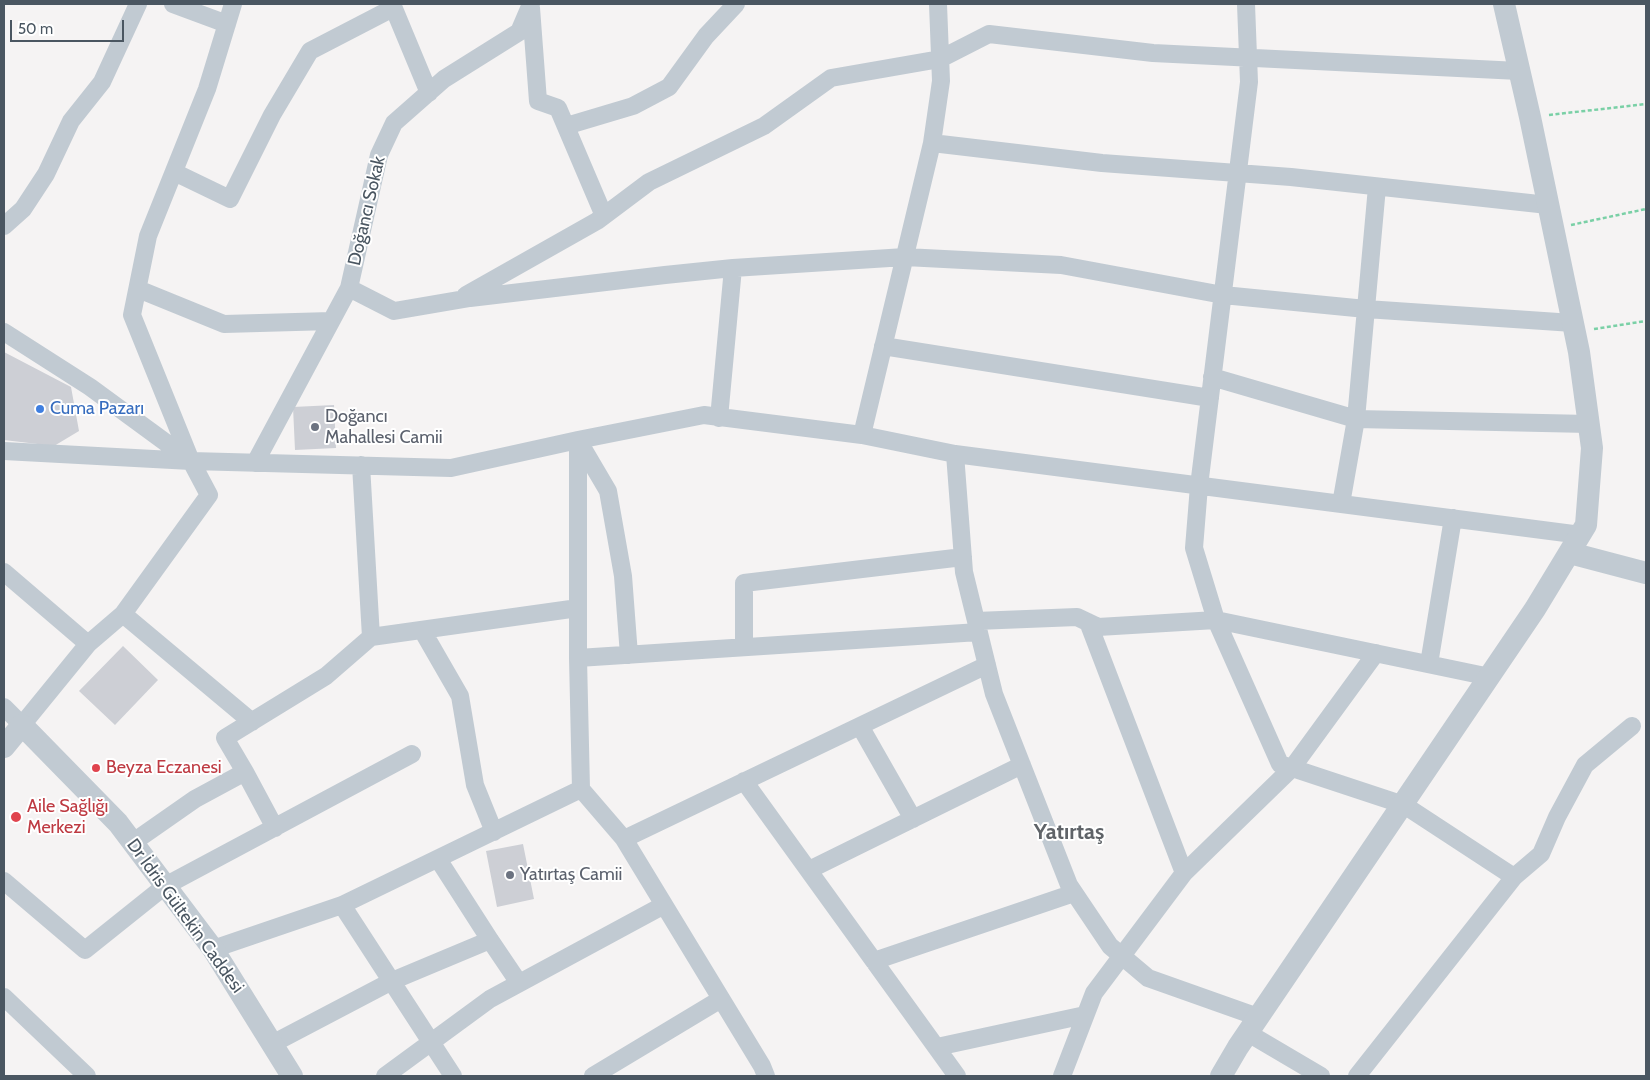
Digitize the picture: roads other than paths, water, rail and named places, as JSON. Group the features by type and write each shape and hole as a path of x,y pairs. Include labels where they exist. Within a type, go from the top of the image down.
{"street":[{"path":"4,226 23,209 46,174 71,121 102,82 138,4"},
{"path":"173,4 227,24"},
{"path":"4,747 88,644 123,614 209,495 192,461 132,315 148,236 208,90 233,4"},
{"path":"531,4 538,101 558,108 604,216"},
{"name":"Doğancı Sokak","path":"255,463 349,288 378,154 394,122 444,80 519,32 531,4"},
{"path":"566,126 633,106 669,87 706,36 736,4"},
{"path":"862,435 932,143 941,80 938,4"},
{"path":"1246,4 1249,82 1199,486 1194,548 1216,620 1280,764 1404,805 1514,877"},
{"path":"1221,1076 1253,1025 1490,677 1535,609 1586,525 1592,448 1574,327 1504,4"},
{"path":"174,172 230,199 272,115 310,51 392,6 429,93"},
{"path":"457,300 604,216 649,182 764,126 831,78 940,59 989,34 1153,53 1520,71"},
{"path":"932,143 1102,163 1377,187 1548,205"},
{"path":"1342,504 1356,419 1377,187"},
{"path":"349,288 394,311 457,300 733,268 905,257 1061,265 1223,295 1574,327"},
{"path":"719,418 733,268"},
{"path":"138,289 224,324 331,321"},
{"path":"4,332 90,387 192,461"},
{"path":"883,346 1210,398"},
{"path":"1212,377 1356,419 1589,424"},
{"path":"4,451 192,461 451,468 704,415 862,435 955,454 1453,518 1576,544 1646,573"},
{"path":"578,440 578,658 581,789 624,840 762,1066 766,1076"},
{"path":"578,440 608,491 623,576 630,655"},
{"path":"955,454 964,572 994,694 1069,886 1110,946 1148,978 1253,1025 1321,1076"},
{"path":"361,466 371,637"},
{"path":"1429,664 1453,518"},
{"path":"744,647 744,583 963,557"},
{"path":"4,572 88,644"},
{"path":"275,828 246,772 225,738 326,676 371,637 578,608"},
{"path":"123,614 252,722"},
{"path":"578,658 744,647 1077,617 1098,628 1216,620 1490,677"},
{"path":"1088,622 1184,873"},
{"path":"422,630 460,696 475,785 494,832"},
{"path":"1062,1076 1094,993 1121,956 1184,873 1292,768 1376,653"},
{"path":"624,840 987,665"},
{"path":"4,707 22,725"},
{"name":"Dr İdris Gültekin Caddesi","path":"22,725 118,823 213,949 292,1076"},
{"path":"860,726 913,819"},
{"path":"1357,1076 1514,877 1541,854 1585,765 1632,726"},
{"path":"4,881 85,950 165,886 412,754"},
{"path":"809,870 1022,765"},
{"path":"132,843 196,799 246,772"},
{"path":"744,781 958,1076"},
{"path":"213,949 342,905 581,789"},
{"path":"438,859 520,983"},
{"path":"874,961 1074,893"},
{"path":"342,905 453,1076"},
{"path":"385,1076 490,999 664,905"},
{"path":"272,1044 392,981 490,940"},
{"path":"4,997 87,1076"},
{"path":"593,1076 721,999"},
{"path":"936,1047 1085,1015"}],"place":[{"name":"Cuma Pazarı","path":"40,409"},
{"name":"Doğancı Mahallesi Camii","path":"315,427"},
{"name":"Beyza Eczanesi","path":"96,768"},
{"name":"Aile Sağlığı Merkezi","path":"16,817"},
{"name":"Yatırtaş Camii","path":"510,875"}],"district":[{"name":"Yatırtaş","path":"1069,833"}]}
